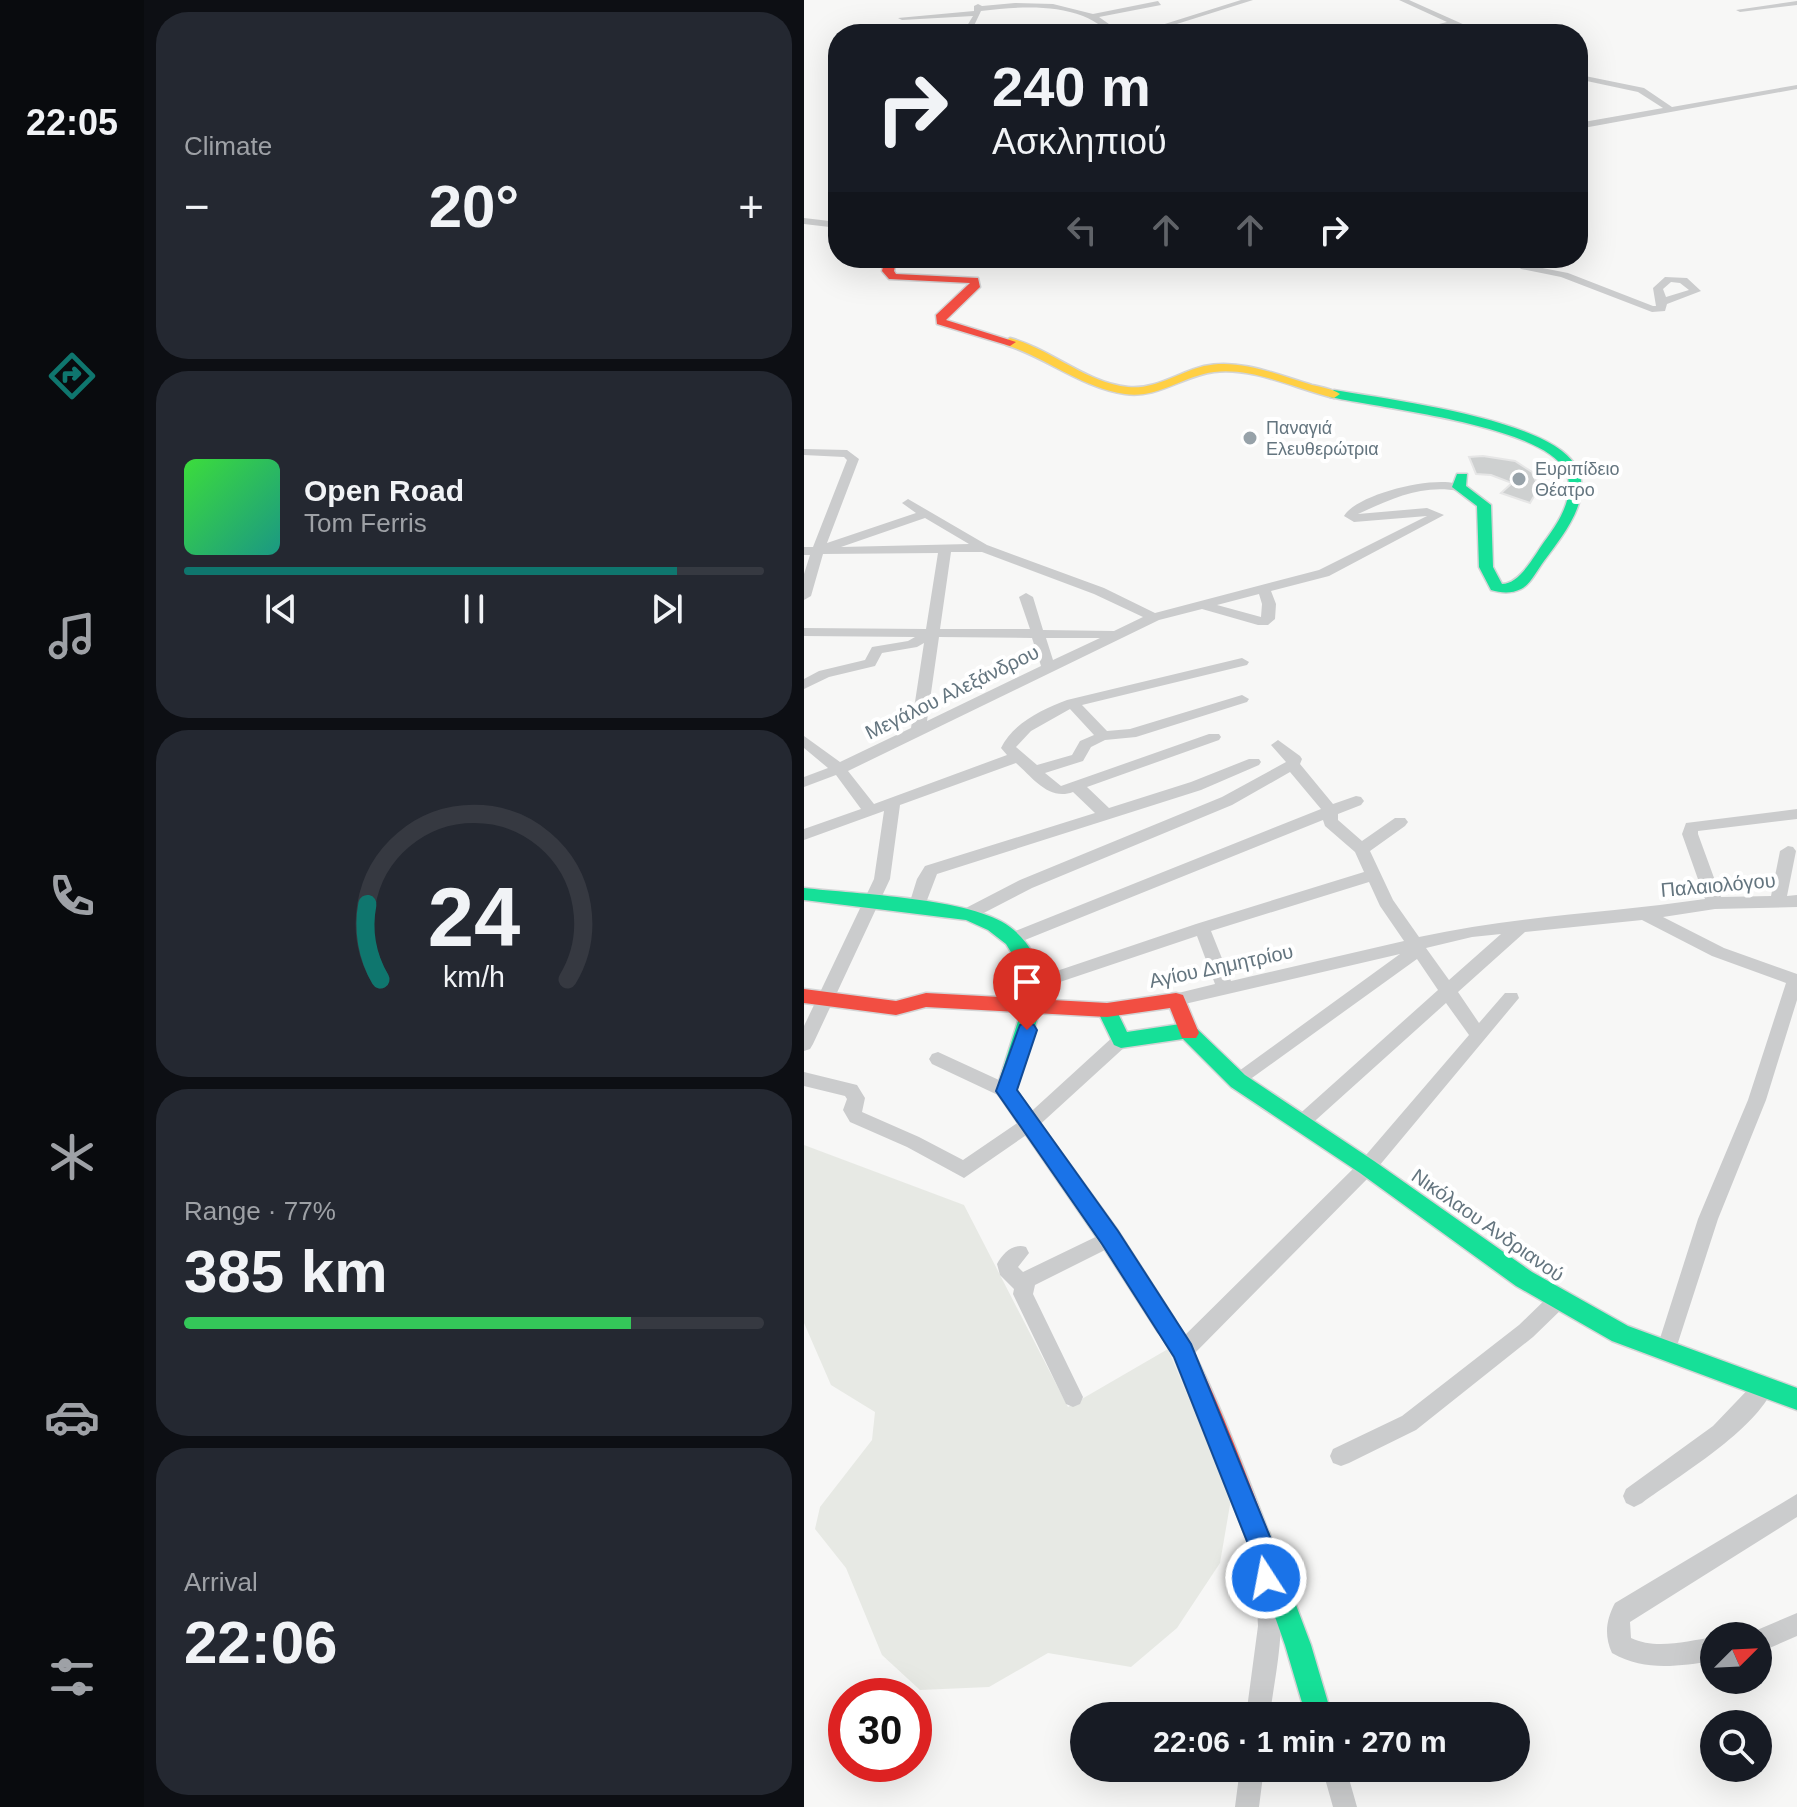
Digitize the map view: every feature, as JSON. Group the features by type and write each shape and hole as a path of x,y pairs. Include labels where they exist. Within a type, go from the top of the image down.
{"street":[{"path":"1169,24 1249,0"},
{"path":"1403,0 1454,23"},
{"path":"1093,16 1158,3"},
{"path":"1740,10 1792,3"},
{"path":"902,18 978,7 1018,5 1071,7 1108,24"},
{"path":"1137,7 1164,24"},
{"path":"1449,24 1454,23"},
{"path":"1588,79 1641,90 1670,109"},
{"path":"1588,124 1797,87"},
{"path":"804,221 828,224"},
{"path":"889,268 893,277 974,280 976,285 940,317 941,322 1024,345 1118,389 1138,391 1198,371 1230,367 1298,387 1432,414 1550,447 1572,465 1576,485 1570,514 1518,585 1500,589 1494,584 1486,567 1484,505 1461,482"},
{"path":"1529,268 1564,275 1652,309 1663,307 1662,302"},
{"path":"804,452 847,454 853,459 811,552 804,596"},
{"name":"Μεγάλου Αλεξάνδρου","path":"804,782 839,769 1154,617 1324,573 1438,515 1427,512 1354,518 1350,516 1352,512 1421,486 1461,482"},
{"path":"908,503 983,548 1099,591 1154,617"},
{"path":"811,552 836,541 925,514"},
{"path":"811,552 983,548"},
{"path":"918,731 945,549"},
{"path":"1204,605 1263,622 1268,619 1269,604 1264,590"},
{"path":"1026,597 1049,668"},
{"path":"804,632 1115,634"},
{"path":"804,674 824,674 870,663 877,650 912,644 931,633"},
{"path":"1214,737 1076,786 1056,790 1008,748 1011,739 1072,703 1242,662"},
{"path":"804,685 824,674"},
{"path":"1034,771 1078,758 1089,741 1103,736 1131,734 1242,699"},
{"path":"1072,703 1103,736"},
{"path":"804,741 839,769 871,811"},
{"path":"968,914 1026,884 1227,801 1292,765 1295,759 1278,745"},
{"path":"804,835 1017,757"},
{"path":"1078,758 1096,778"},
{"path":"916,908 931,870 1196,786 1254,762"},
{"path":"1292,765 1331,812 1330,822 1361,849 1386,902 1478,1035"},
{"path":"1076,786 1106,814"},
{"path":"1014,938 1356,801"},
{"path":"804,1044 882,879 893,803"},
{"path":"1715,903 1690,834 1691,827 1797,814"},
{"path":"1361,849 1400,822"},
{"path":"1778,899 1788,851"},
{"path":"1039,983 1373,875"},
{"path":"804,894 968,914 1001,927 1014,938 1029,960 1039,983 1035,1005 1006,1091"},
{"name":"Παλαιολόγου","path":"1644,914 1715,903 1778,899 1797,901"},
{"path":"1644,914 1718,952 1796,980 1757,1100 1708,1219 1666,1351"},
{"name":"Αγίου Δημητρίου","path":"804,996 896,1008 926,1000 1107,1010 1226,990 1522,925 1644,914"},
{"path":"1301,1123 1522,925"},
{"path":"1202,928 1226,990"},
{"path":"1238,1081 1417,946"},
{"path":"1183,1351 1367,1167 1511,998"},
{"path":"804,1079 851,1090 856,1098 852,1110 856,1117 913,1142 964,1170 1029,1124 1121,1040 1187,1031 1176,1000"},
{"path":"1107,1010 1121,1040"},
{"name":"Νικόλαου Ανδριανού","path":"1187,1031 1238,1081 1558,1300 1620,1334 1797,1399"},
{"path":"938,1059 1006,1091 1110,1238 1183,1351 1265,1554 1315,1702"},
{"path":"1073,1397 1023,1294 1023,1285 1026,1280 1110,1238"},
{"path":"1019,1253 1007,1264 1007,1269 1023,1285"},
{"path":"1341,1456 1409,1423 1526,1331 1558,1300"},
{"path":"1634,1496 1725,1430 1764,1387"},
{"path":"1700,1651 1664,1657 1629,1651 1620,1645 1618,1621 1623,1611 1797,1505"},
{"path":"1260,1702 1269,1626 1265,1554"},
{"path":"1772,1635 1797,1624"},
{"path":"1247,1807 1250,1782"},
{"path":"1338,1782 1345,1807"}],"shaded area":[{"path":"804,1145 964,1205 1068,1407 1168,1349 1231,1499 1220,1563 1177,1628 1131,1667 1048,1653 989,1687 932,1689 932,1678 907,1678 882,1655 846,1568 815,1529 820,1507 872,1440 875,1412 831,1385 804,1323"}],"building":[{"name":"Ευριπίδειο Θέατρο","path":"1469,457 1515,461 1532,472 1539,488 1530,503 1501,493 1512,483 1491,475 1476,474"}],"traffic: fast":[{"path":"1334,394 1483,424 1538,443 1558,454 1570,466 1575,479 1572,508 1556,535 1517,586 1496,587 1486,567 1484,505 1459,487 1462,477"},
{"path":"804,894 968,914 994,925 1020,948 1039,983 1006,1091 1110,1238 1166,1325"},
{"path":"1107,1010 1121,1040 1187,1031"},
{"path":"1189,1033 1238,1081 1367,1167 1524,1279 1620,1334 1797,1399"},
{"path":"1260,1541 1298,1645 1315,1702"}],"traffic: slow":[{"path":"1010,342 1040,353 1098,383 1128,391 1150,389 1205,370 1228,368 1334,394"}],"traffic: jam":[{"path":"889,268 893,277 974,280 976,285 940,317 941,322 1010,342"},
{"path":"804,996 896,1008 926,1000 1107,1010 1176,1000 1189,1033"},
{"path":"1166,1325 1183,1351 1260,1541"}],"place":[{"name":"Παναγιά Ελευθερώτρια","path":"1250,438"},
{"name":"Ευριπίδειο Θέατρο","path":"1519,479"}],"route":[{"path":"1027,1030 1006,1091 1110,1238 1183,1351 1265,1554 1266,1578"}]}
